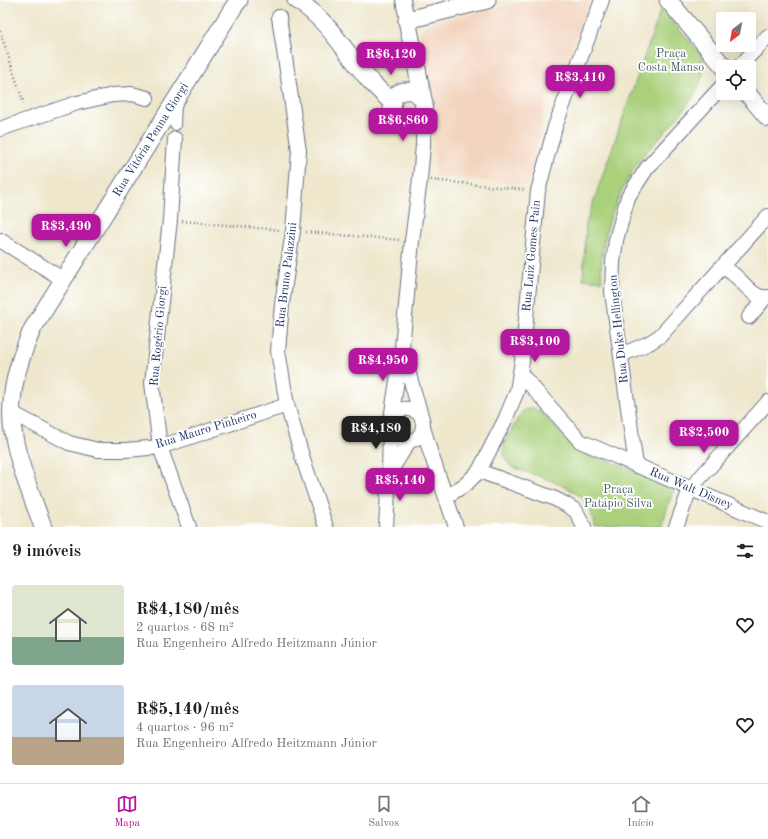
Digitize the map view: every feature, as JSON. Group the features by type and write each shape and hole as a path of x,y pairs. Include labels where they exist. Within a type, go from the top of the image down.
{"street":[{"name":"Rua Vitória Penna Giorgi","path":"43,527 13,437 13,392 16,372 24,349 33,328 239,0"},
{"path":"296,0 320,17 371,81 399,97 417,93 424,104 423,114 412,122 402,121"},
{"path":"386,527 391,423 402,348 423,145 424,104 403,0"},
{"path":"407,20 486,0"},
{"name":"Rua Luiz Gomes Pain","path":"446,497 466,484 479,471 505,420 517,391 538,191 556,127 602,0"},
{"path":"668,0 718,60"},
{"name":"Rua Bruno Palazzini","path":"279,17 299,151 293,231 282,304 278,351 287,405 302,456 326,527"},
{"path":"746,60 768,36"},
{"path":"417,66 417,81 399,97 393,112 423,145"},
{"name":"Rua Duke Hellington","path":"636,466 612,292 612,262 616,240 628,197 647,168 716,93"},
{"path":"0,129 77,103 113,94 132,94 148,98"},
{"path":"175,125 176,99"},
{"path":"753,100 768,118"},
{"name":"Rua Rogério Giorgi","path":"175,139 170,220 152,383 160,447 189,527"},
{"path":"621,355 649,343 660,336 768,216"},
{"path":"0,240 64,280"},
{"path":"721,267 732,273 756,294 767,297 749,317"},
{"path":"402,348 418,431 430,451 456,527"},
{"name":"Rua Walt Disney","path":"520,373 580,442 768,522"},
{"path":"676,527 690,489 768,402"},
{"name":"Rua Mauro Pinheiro","path":"12,413 69,443 98,450 126,450 160,447 287,405"},
{"path":"389,474 418,431 416,412 407,409 397,412 391,423 392,433 398,439 405,442 418,431"},
{"path":"479,471 553,498 565,504 576,511 584,527"}],"path":[{"path":"0,31 29,119"},
{"path":"428,180 538,191"},
{"path":"170,220 412,241"}],"shaded area":[{"path":"530,0 589,0 589,2 569,58 555,62 528,185 435,176 431,100 419,33 427,25"}],"green space":[{"name":"Praça Costa Manso","path":"661,9 702,55 703,70 699,84 692,99 637,164 615,205 603,250 601,266 602,281 583,279 586,223"},
{"name":"Praça Patápio Silva","path":"533,408 542,413 566,439 579,448 674,488 661,527 594,527 589,507 579,495 561,485 512,467 504,454 506,441 523,411"}]}
